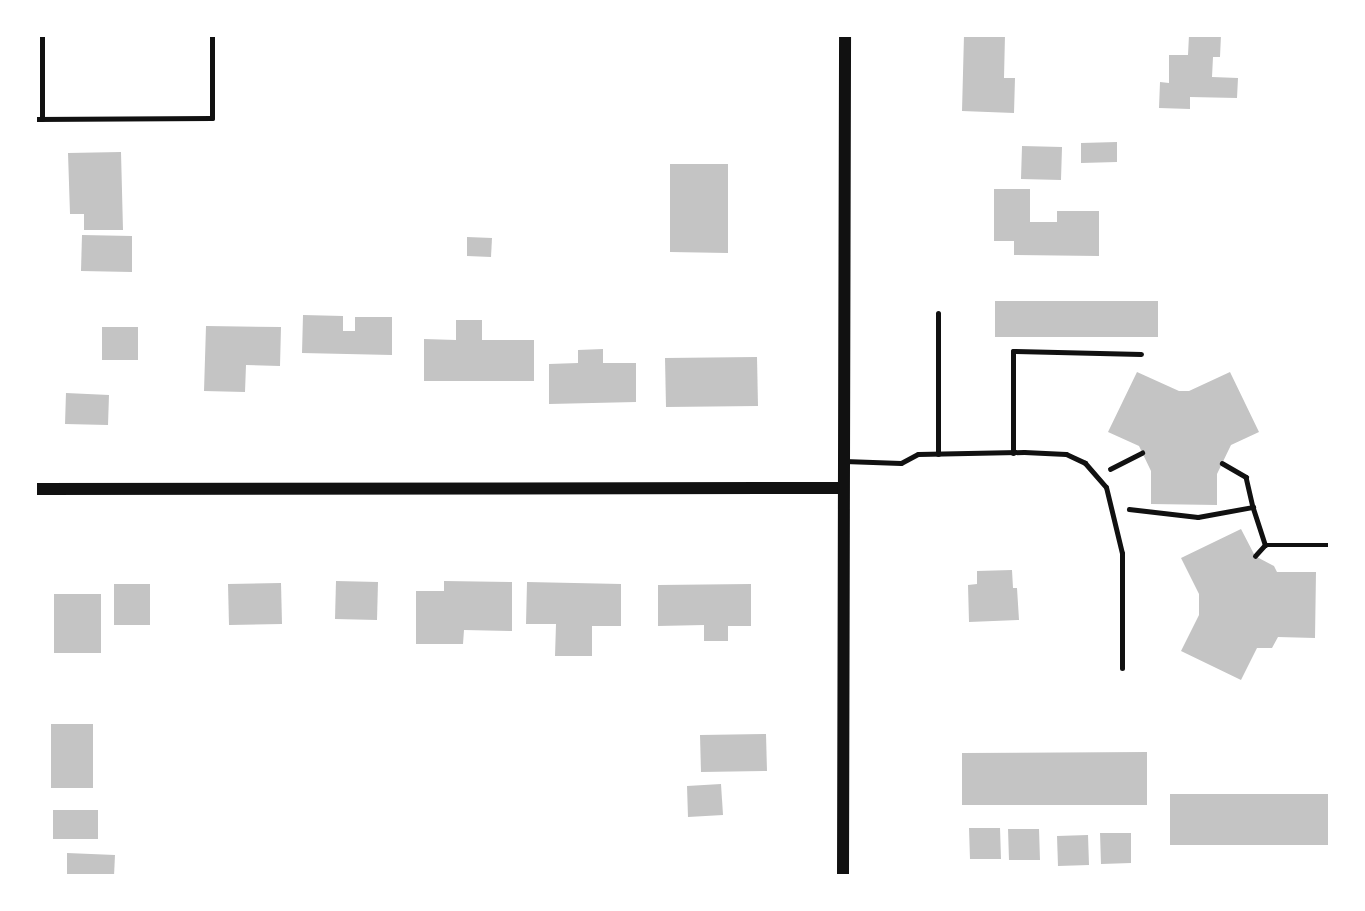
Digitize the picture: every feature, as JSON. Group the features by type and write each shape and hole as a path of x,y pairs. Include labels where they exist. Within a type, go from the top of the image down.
{"street":[{"path":"843,876 845,35"},
{"path":"35,489 843,488"}],"lane":[{"path":"42,35 43,119"},
{"path":"35,119 212,118 212,35"},
{"path":"938,313 938,454"},
{"path":"1013,453 1013,351 1141,354"},
{"path":"844,461 901,463 918,454 1013,453 1066,454 1085,463 1106,487 1122,553 1122,668"}],"path":[{"path":"1097,476 1142,453"},
{"path":"1223,463 1246,477 1265,545"},
{"path":"1110,507 1198,517 1253,507"},
{"path":"1255,556 1265,545 1330,545"}],"building":[{"path":"964,35 1005,35 1004,78 1015,78 1014,113 962,111"},
{"path":"1189,35 1221,35 1220,57 1213,57 1212,77 1238,78 1237,98 1190,97 1190,109 1159,108 1160,82 1169,83 1169,55 1188,55"},
{"path":"1117,142 1117,162 1081,163 1081,143"},
{"path":"1022,146 1062,147 1061,180 1021,179"},
{"path":"121,152 123,230 84,230 84,214 70,214 68,153"},
{"path":"670,164 728,164 728,253 670,252"},
{"path":"994,189 1030,189 1030,222 1057,222 1057,211 1099,211 1099,256 1014,255 1014,241 994,241"},
{"path":"82,235 132,236 132,272 81,271"},
{"path":"467,237 492,238 491,257 467,256"},
{"path":"995,301 1158,301 1158,337 995,337"},
{"path":"303,315 343,316 343,331 355,331 355,317 392,317 392,355 302,353"},
{"path":"456,320 482,320 482,340 534,340 534,381 424,381 424,339 456,340"},
{"path":"206,326 281,327 280,366 246,365 245,392 204,391"},
{"path":"102,327 138,327 138,360 102,360"},
{"path":"603,349 603,363 636,363 636,402 549,404 549,364 578,363 578,350"},
{"path":"757,357 758,406 666,407 665,358"},
{"path":"1137,372 1179,391 1189,391 1230,372 1259,432 1231,445 1217,474 1217,505 1151,504 1151,471 1139,446 1108,432"},
{"path":"66,393 109,395 108,425 65,424"},
{"path":"1241,529 1255,556 1274,566 1277,572 1316,572 1315,638 1278,637 1272,648 1257,648 1241,680 1181,651 1199,615 1199,594 1181,558"},
{"path":"1012,570 1013,588 1017,588 1019,620 969,622 968,585 977,584 977,571"},
{"path":"336,581 378,582 377,620 335,619"},
{"path":"444,581 512,582 512,631 464,630 463,644 416,644 416,591 444,591"},
{"path":"527,582 621,584 621,626 592,626 592,656 555,656 556,624 526,624"},
{"path":"281,583 282,624 229,625 228,584"},
{"path":"114,584 150,584 150,625 114,625"},
{"path":"751,584 751,626 728,626 728,641 704,641 704,625 658,626 658,585"},
{"path":"54,594 101,594 101,653 54,653"},
{"path":"51,724 93,724 93,788 51,788"},
{"path":"766,734 767,771 701,772 700,735"},
{"path":"1147,752 1147,805 962,805 962,753"},
{"path":"721,784 723,815 688,817 687,786"},
{"path":"1170,794 1330,794 1330,845 1170,845"},
{"path":"53,810 98,810 98,839 53,839"},
{"path":"969,828 1000,828 1001,859 970,859"},
{"path":"1008,829 1039,829 1040,860 1009,860"},
{"path":"1100,833 1131,833 1131,863 1101,864"},
{"path":"1088,835 1089,865 1058,866 1057,836"},
{"path":"67,853 115,855 114,876 67,876"}]}
